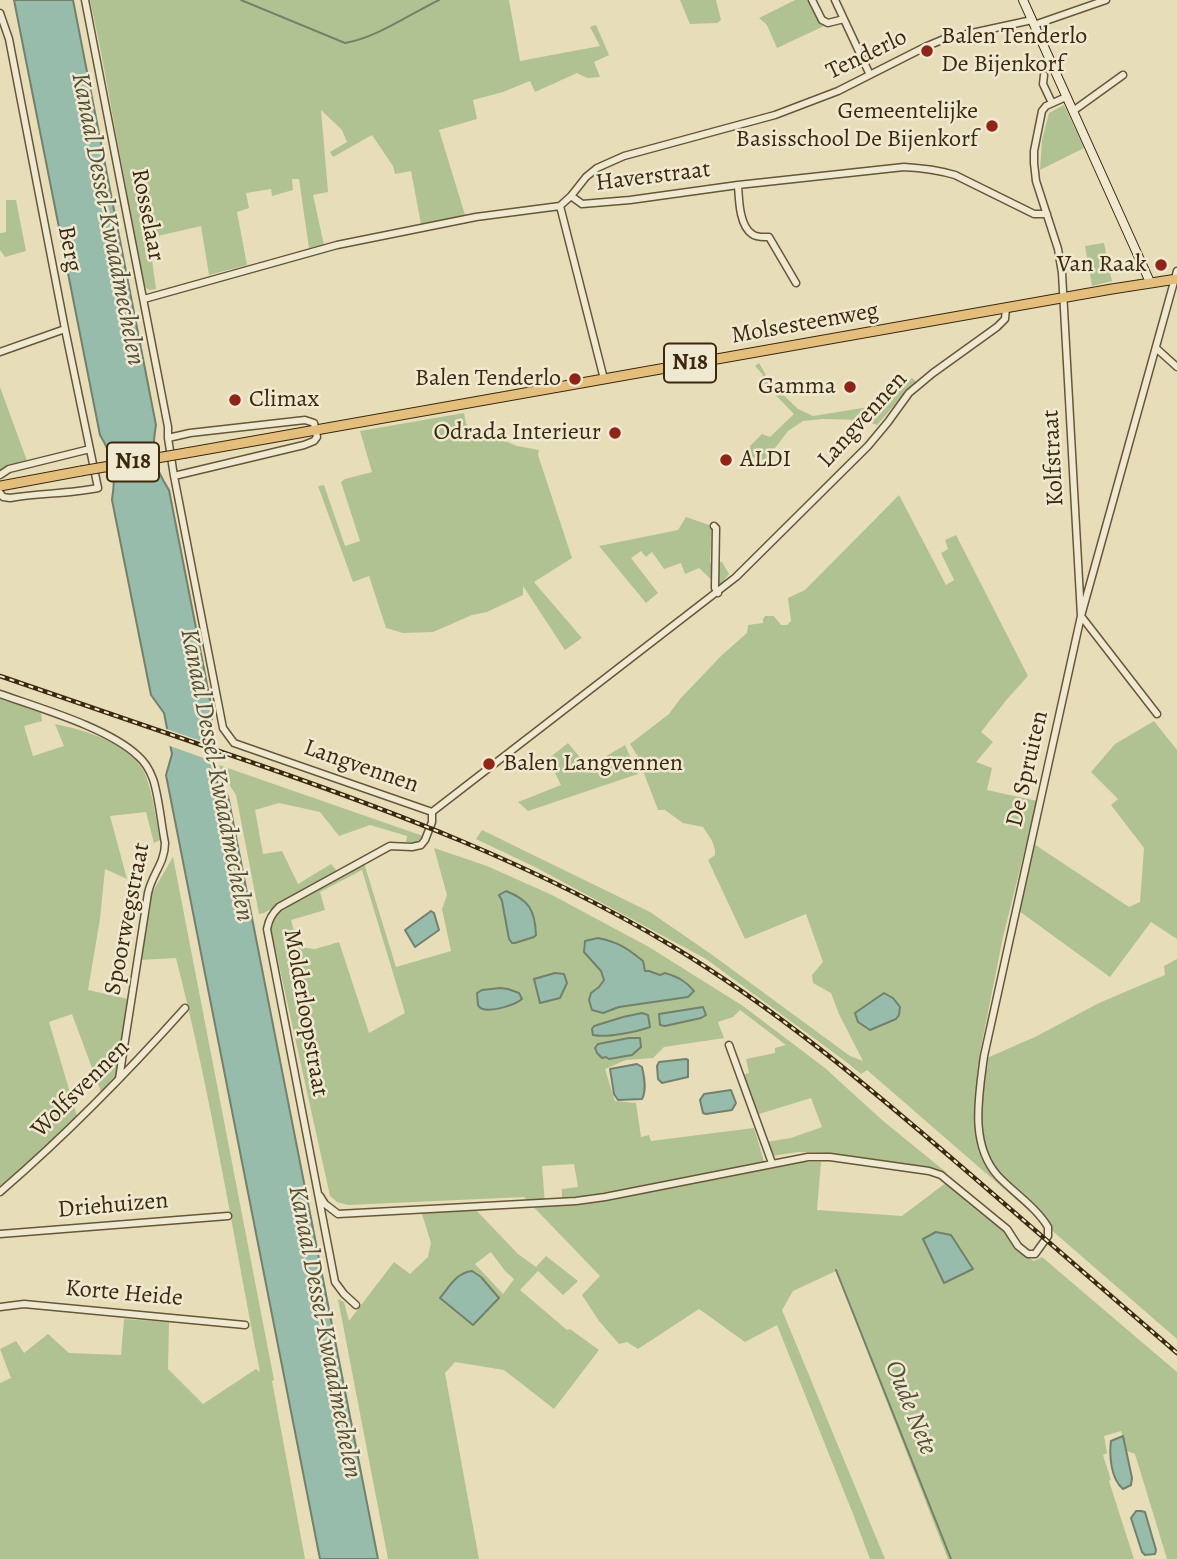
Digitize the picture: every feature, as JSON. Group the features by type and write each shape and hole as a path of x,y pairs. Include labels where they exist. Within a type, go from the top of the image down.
{"main road":[{"name":"Molsesteenweg","path":"0,486 1176,277"}],"street":[{"name":"Rosselaar","path":"85,0 144,299 168,438"},
{"path":"812,0 822,20 828,23 844,19"},
{"path":"835,0 870,75"},
{"path":"1023,0 1150,282"},
{"name":"Tenderlo","path":"570,196 597,168 624,156 775,115 838,91 944,39 1033,23 1106,0"},
{"name":"Berg","path":"0,493 3,497 10,498 97,488 9,39 1,17"},
{"path":"1044,75 1043,84 1052,103 1066,97"},
{"path":"1073,111 1123,75"},
{"name":"Kolfstraat","path":"1052,103 1042,111 1034,163 1036,181 1058,249 1064,298 1081,616"},
{"name":"Haverstraat","path":"560,206 570,196 582,204 630,200 904,167 955,175 1034,214 1047,214"},
{"path":"738,185 740,212 749,231 753,235 769,237 796,283"},
{"path":"144,299 337,245 477,217 560,206 604,379"},
{"name":"De Spruiten","path":"772,1163 818,1156 935,1172 1007,1228 1018,1246 1028,1254 1035,1254 1048,1236 1048,1227 986,1160 980,1143 979,1126 984,1056 1081,616 1176,277"},
{"name":"Langvennen","path":"168,438 221,722 228,736 234,743 432,812 718,593 751,564 858,456 909,393 998,327 1005,319 1006,308"},
{"path":"0,352 65,329"},
{"path":"1156,348 1177,367"},
{"name":"Molsesteenweg","path":"168,438 305,420 314,423 316,430 317,437 314,441 304,445 174,476"},
{"path":"0,475 9,469 90,449"},
{"path":"714,526 715,588 718,593"},
{"path":"1081,616 1157,714"},
{"name":"Spoorwegstraat","path":"0,694 110,737 138,755 153,779 165,853 148,893 119,1079"},
{"name":"Molderloopstraat","path":"356,1305 335,1282 267,929 271,915 279,907 390,846 421,845 432,822 432,812"},
{"name":"Wolfsvennen","path":"0,1192 133,1066 185,1008"},
{"path":"325,1224 328,1218 338,1214 576,1201 772,1163 729,1045"},
{"path":"320,1196 325,1204 338,1214"},
{"name":"Driehuizen","path":"0,1234 228,1216"},
{"name":"Korte Heide","path":"0,1307 24,1304 245,1325"}],"shaded area":[{"path":"90,0 509,0 520,61 600,46 590,27 596,25 609,55 594,62 600,77 587,78 577,73 535,92 530,81 473,100 477,119 439,130 465,215 421,224 411,171 395,174 393,166 372,135 333,157 330,152 347,142 342,130 321,110 328,192 313,195 324,245 309,248 299,179 292,179 293,190 272,196 271,189 246,193 249,208 237,212 247,265 209,275 201,226 149,238 156,289 149,290 144,286"},
{"path":"680,0 716,0 721,20 717,23 690,24"},
{"path":"795,0 809,0 819,21 826,25 777,48 767,25 759,18"},
{"path":"1064,105 1084,148 1040,170 1042,140 1049,113"},
{"path":"6,200 16,200 26,251 5,257 0,250 0,233 6,232"},
{"path":"1104,243 1112,281 1092,286 1085,246"},
{"path":"759,363 770,382 798,409 813,416 881,405 879,398 886,393 897,391 912,378 917,382 877,425 863,420 803,421 788,431 768,457 760,461 751,456 750,446 762,434 770,437 794,414 760,379 763,375 755,366"},
{"path":"0,387 27,461 0,470"},
{"path":"464,413 466,424 472,428 517,446 539,450 538,455 572,558 534,582 582,638 565,650 523,586 523,595 487,612 472,615 433,632 403,633 386,628 369,576 353,582 318,486 324,485 345,546 360,541 341,482 372,472 360,431"},
{"path":"899,495 946,585 954,580 941,553 948,549 945,540 956,535 1028,676 981,732 993,742 976,762 992,768 987,790 1037,801 1003,937 979,1057 989,1057 1035,1037 1099,1003 1165,975 1164,966 1177,959 1177,1339 867,1070 861,1074 706,959 535,867 476,839 482,830 650,912 850,1056 863,1061 831,993 813,983 812,975 823,962 806,914 745,939 708,860 715,855 710,837 703,827 683,823 665,810 658,810 637,755 630,744 669,714 722,655 747,633 748,625 763,623 765,616 774,616 781,625 787,625 791,621 788,598 805,590","holes":["884,993 896,1019 877,1028 855,1014"]},
{"path":"686,517 712,526 710,563 722,562 729,574 719,587 699,568 685,574 681,563 664,569 652,552 646,557 641,551 631,558 658,593 646,603 599,546 678,530"},
{"path":"0,698 41,713 42,721 24,726 33,756 64,746 55,724 107,740 131,755 146,776 160,840 154,843 146,812 110,816 127,879 105,869 88,990 128,999 117,1077 101,1092 72,1014 49,1022 77,1116 0,1186"},
{"path":"1154,721 1177,750 1177,939 1151,922 1110,977 1019,911 1034,844 1129,907 1140,902 1144,848 1111,805 1118,799 1091,772 1115,744"},
{"path":"568,743 588,767 625,745 638,774 528,811 518,802 561,785 548,759"},
{"path":"219,765 423,836 417,842 406,842 407,836 370,825 339,836 320,812 279,803 255,810 263,854 282,851 298,884 331,864 337,871 259,914 236,795"},
{"path":"434,848 487,866 552,895 649,947 743,1006 825,1068 882,1120 947,1173 823,1153 798,1152 772,1156 766,1142 791,1138 822,1127 811,1098 756,1115 742,1075 749,1073 746,1059 775,1053 775,1048 786,1045 740,1010 733,1017 718,1022 724,1038 664,1047 653,1058 626,1060 605,1069 615,1101 636,1103 641,1137 649,1135 651,1141 754,1128 766,1168 821,1162 817,1210 902,1216 947,1182 997,1222 1028,1257 1034,1261 1042,1257 1177,1372 1177,1559 1167,1559 1135,1454 1127,1451 1121,1431 1104,1436 1107,1453 1103,1455 1134,1559 948,1559 836,1271 793,1291 782,1310 885,1559 870,1559 777,1325 745,1342 699,1309 638,1349 627,1342 619,1344 599,1321 582,1295 600,1276 524,1197 348,1205 337,1202 330,1196 269,920 284,908 364,863 396,967 451,951 442,909 447,895","holes":["362,870 405,1013 369,1033 339,942 315,949 299,947 291,920 325,910 320,892","574,1164 578,1187 562,1189 562,1203 545,1204 542,1166"]},
{"path":"173,857 274,1380 272,1381 305,1559 0,1559 0,1383 11,1378 0,1349 16,1341 24,1353 48,1334 69,1353 121,1355 124,1319 169,1322 168,1369 203,1404 256,1369 260,1372 211,1113 176,958 139,960 152,893"},
{"path":"474,1208 518,1254 536,1267 546,1256 578,1281 563,1295 538,1271 520,1290 567,1330 570,1329 599,1350 554,1409 504,1370 455,1362 445,1373 479,1559 388,1559 338,1299 344,1302 349,1321 394,1262 410,1274 428,1257 431,1243 421,1211","holes":["491,1252 514,1279 503,1294 475,1264"]}],"water":[{"name":"Kanaal Dessel-Kwaadmechelen","path":"14,0 73,0 156,425 155,459 169,490 213,715 207,736 214,778 228,796 378,1559 320,1559 166,775 172,754 164,713 151,695 112,500 113,466 100,435"},
{"path":"506,891 520,898 529,907 535,926 534,937 515,943 509,939 499,895"},
{"path":"431,911 439,930 415,947 405,930"},
{"path":"598,938 632,952 643,961 645,971 674,976 694,991 688,997 619,1007 603,1013 592,1010 589,1000 591,993 604,980 601,971 584,952 585,941"},
{"path":"555,973 564,974 567,983 560,998 540,1003 534,979"},
{"path":"500,988 519,993 522,999 492,1010 478,1005 477,993"},
{"path":"884,993 893,998 900,1007 899,1015 896,1019 870,1030 858,1022 855,1013"},
{"path":"703,1007 706,1015 701,1018 660,1025 659,1014"},
{"path":"642,1013 648,1015 650,1027 622,1034 593,1035 594,1026"},
{"path":"640,1038 641,1047 632,1055 602,1058 595,1048 598,1044"},
{"path":"686,1059 688,1077 662,1083 658,1079 659,1062"},
{"path":"637,1064 642,1067 644,1079 642,1099 618,1100 614,1094 610,1069"},
{"path":"731,1090 736,1103 732,1110 703,1113 700,1100 704,1094"},
{"path":"936,1232 951,1235 973,1269 944,1283 923,1239"},
{"path":"472,1271 481,1277 499,1298 473,1325 440,1298 457,1277"},
{"path":"1123,1436 1132,1478 1131,1485 1123,1489 1113,1473 1110,1453 1111,1441"},
{"path":"1136,1511 1145,1512 1155,1554 1145,1555 1142,1552 1131,1518"}],"pier":[{"path":"164,728 212,745 215,762 167,745"}],"waterway":[{"path":"241,0 345,43 381,31 439,0"},
{"name":"Oude Nete","path":"836,1270 951,1559"}],"railway":[{"path":"0,676 297,778 462,841 569,890 672,946 749,996 858,1079 1177,1353"}],"place":[{"name":"Balen Tenderlo De Bijenkorf","path":"927,51"},
{"name":"Gemeentelijke Basisschool De Bijenkorf","path":"992,126"},
{"name":"Van Raak","path":"1161,265"},
{"name":"Balen Tenderlo","path":"575,379"},
{"name":"Gamma","path":"850,387"},
{"name":"Climax","path":"235,400"},
{"name":"Odrada Interieur","path":"615,433"},
{"name":"ALDI","path":"726,460"},
{"name":"Balen Langvennen","path":"489,764"}]}
